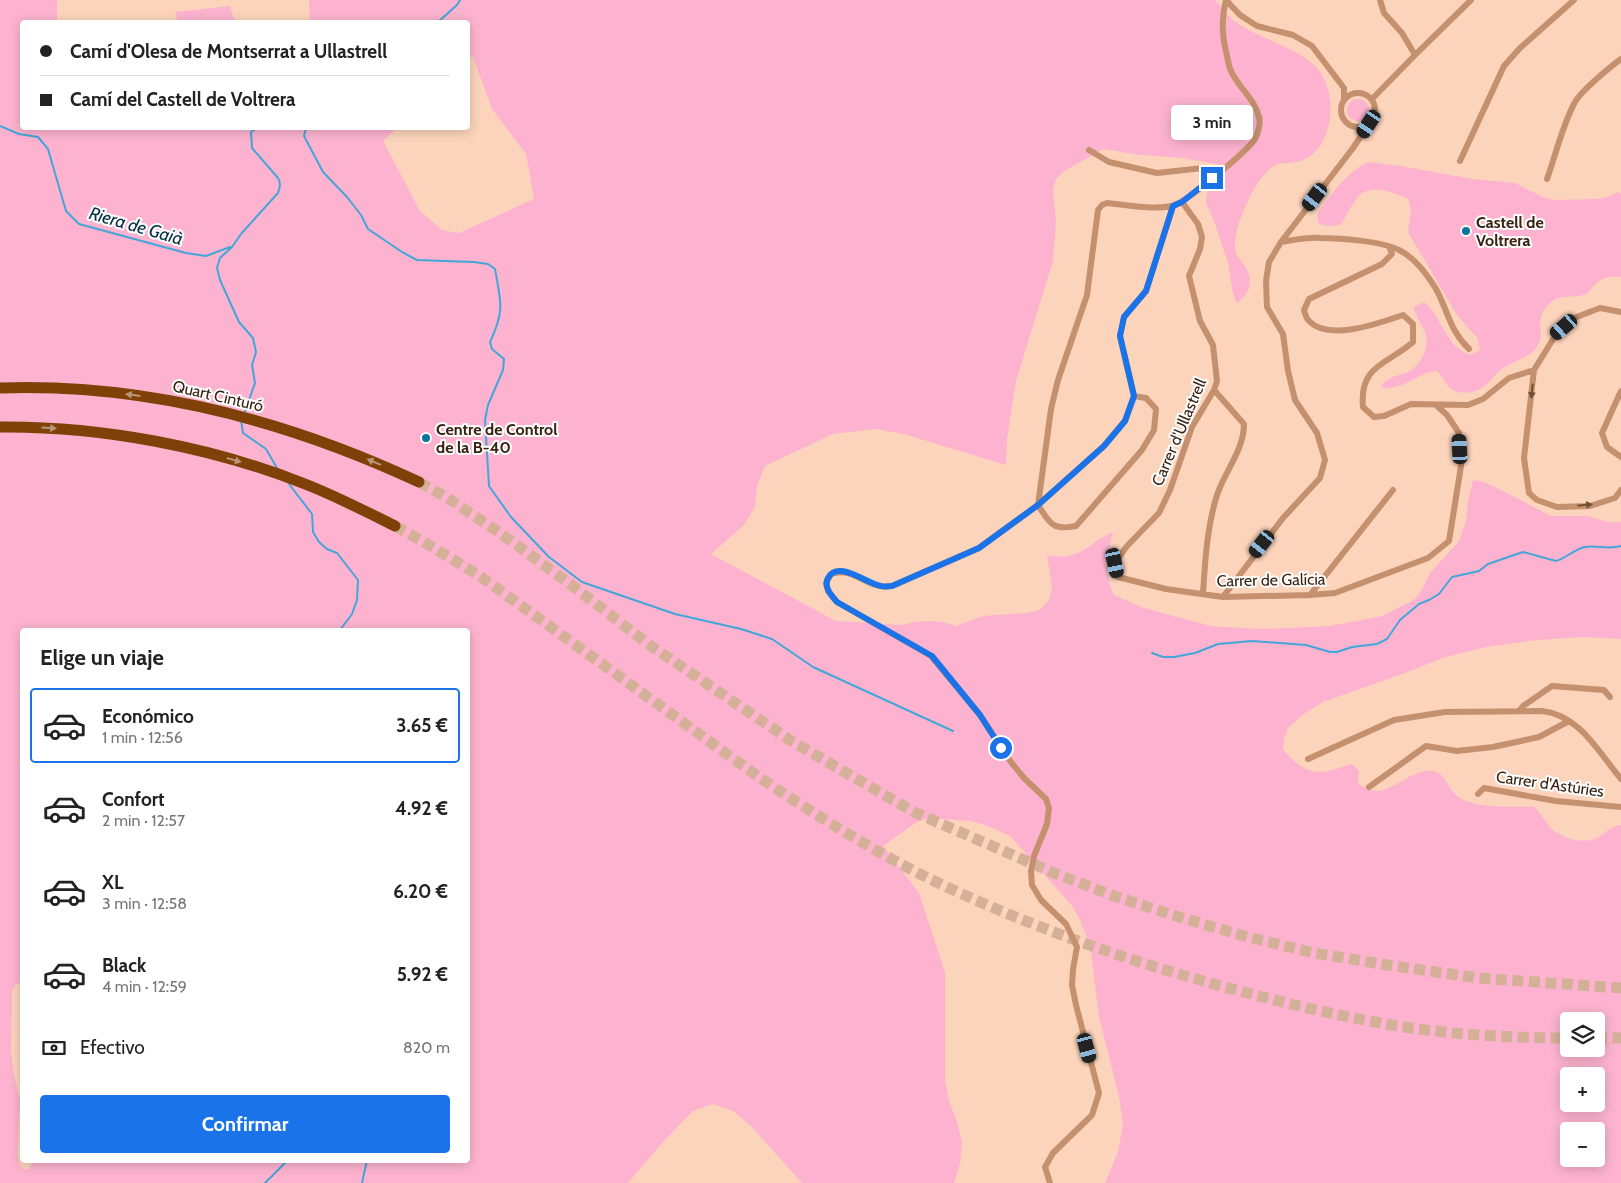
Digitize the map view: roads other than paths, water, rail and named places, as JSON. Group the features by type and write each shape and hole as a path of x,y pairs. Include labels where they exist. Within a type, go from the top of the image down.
{"highway":[{"name":"Quart Cinturó","path":"0,388 104,392 182,402 239,415 305,435 375,462 418,482"},
{"path":"0,427 48,428 103,433 187,448 279,474 361,509 395,526"}],"street":[{"path":"1226,0 1240,15 1257,26 1293,35 1312,46 1344,88 1344,98 1340,109 1344,120 1358,128 1369,124"},
{"path":"1134,396 1146,398 1156,409 1154,430 1142,450 1076,526 1062,529 1049,522 1038,505 1051,409 1058,380 1087,295 1098,210 1102,204 1144,207 1173,206 1182,202 1223,169 1254,140 1258,130 1259,117 1254,106 1231,71 1223,38 1222,18 1226,0"},
{"path":"1380,0 1384,13 1402,33 1415,54"},
{"path":"1372,99 1471,0"},
{"path":"1460,161 1504,66 1520,48 1574,0"},
{"path":"1547,179 1563,130 1576,100 1608,68 1621,59"},
{"path":"1223,596 1283,518 1320,478 1325,460 1316,433 1295,400 1282,334 1267,307 1266,281 1269,262 1281,242 1353,148 1375,115 1376,109 1372,99 1368,96 1358,92 1344,98"},
{"path":"1089,150 1109,162 1157,173 1203,168 1223,169"},
{"name":"Carrer d'Ullastrell","path":"1118,577 1115,563 1127,546 1159,513 1170,490 1192,427 1214,390 1217,381 1213,345 1200,321 1189,276 1200,249 1202,236 1198,224 1182,202"},
{"path":"1050,1183 1045,1167 1053,1153 1092,1115 1098,1094 1072,985 1077,947 1066,924 1041,900 1032,885 1031,871 1034,856 1047,824 1049,808 1046,799 1024,778 1011,762 980,715 932,656 837,602 828,591 826,583 831,574 838,571 847,572 880,586 892,586 979,548 1038,505 1104,446 1125,421 1134,396 1120,336 1124,317 1146,291 1173,206"},
{"path":"1281,242 1318,238 1389,246 1408,256 1427,275 1446,308 1455,333 1469,349"},
{"path":"1389,246 1392,254 1382,264 1309,299 1304,310 1308,320 1318,327 1338,331 1374,324 1403,315 1413,324 1413,342 1404,350 1372,370 1362,392 1363,407 1374,417 1384,416 1411,404 1468,405 1483,399 1509,378 1534,370"},
{"path":"1621,312 1600,308 1574,318 1554,336 1534,370 1524,458 1529,493 1537,500 1557,507 1590,506 1614,498 1621,490"},
{"path":"1203,594 1207,544 1217,495 1244,436 1244,424 1214,390"},
{"path":"1621,391 1602,433 1607,447 1621,457"},
{"name":"Carrer de Galícia","path":"1118,577 1166,589 1223,596 1310,595 1335,593 1428,558 1449,541 1461,466 1459,433 1447,415 1436,405"},
{"path":"1310,595 1392,490"},
{"path":"1520,710 1552,686 1604,690 1610,697"},
{"path":"1308,759 1394,720 1444,712 1520,710 1550,712 1569,721 1590,740 1621,779"},
{"path":"1369,787 1426,746 1457,752 1493,747 1539,736 1569,721"},
{"name":"Carrer d'Astúries","path":"1478,794 1484,788 1556,801 1621,807"}],"waterway":[{"path":"440,20 460,0"},
{"name":"Riera de Gaià","path":"0,126 19,134 38,137 48,149 66,211 79,224 186,253 206,256 230,247"},
{"path":"244,414 255,383 252,365 256,352 253,338 239,322 220,280 217,268 220,258 232,247 279,191 280,183 278,178 252,148 251,132 254,130"},
{"path":"306,130 304,136 323,172 347,197 361,215 368,229 417,260 474,262 488,264 495,269 499,290 500,314 490,342 492,349 504,359 503,370 488,405 485,420 489,486 511,517 549,557 582,582 675,614 741,629 772,639 813,667 953,731"},
{"path":"241,420 243,433 266,449 277,468"},
{"path":"289,484 312,514 313,532 319,542 327,549 337,553 358,580 357,600 352,614 342,628"},
{"path":"1152,653 1163,657 1174,657 1195,653 1218,644 1252,641 1306,645 1330,652 1377,644 1387,639 1400,620 1419,604 1439,594 1452,577 1479,571 1488,564 1523,552 1556,561 1585,547 1612,548 1621,546"},
{"path":"265,1183 285,1163"},
{"path":"362,1183 366,1163"}],"tunnel":[{"path":"419,482 446,497 500,533 651,646 793,742 914,812 1054,873 1114,896 1176,916 1244,936 1314,953 1479,978 1621,988"},
{"path":"395,526 480,576 756,775 840,829 928,878 994,908 1062,935 1165,970 1250,994 1327,1012 1378,1023 1445,1032 1507,1037 1560,1038"},
{"path":"1605,1038 1621,1038"}],"place":[{"name":"Castell de Voltrera","path":"1466,231"},
{"name":"Centre de Control de la B-40","path":"426,438"}]}
